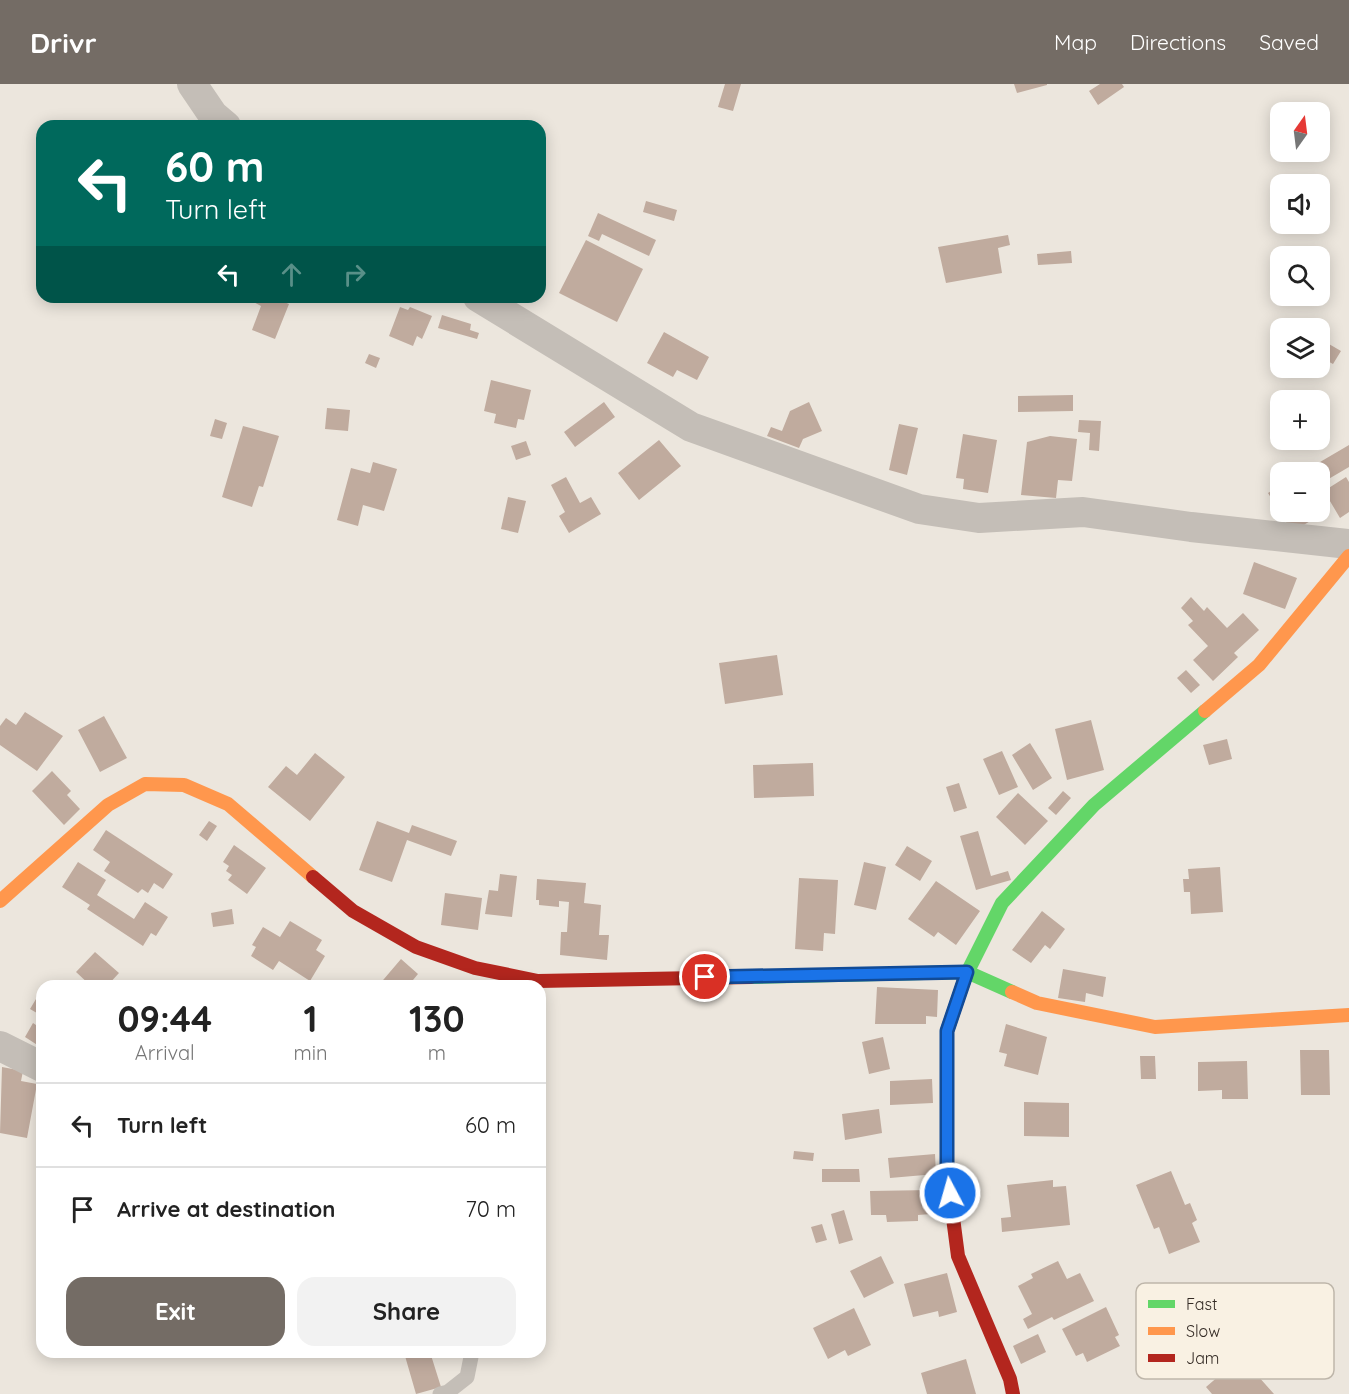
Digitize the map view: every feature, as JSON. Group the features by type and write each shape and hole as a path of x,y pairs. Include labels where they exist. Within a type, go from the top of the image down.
{"street":[{"path":"192,84 219,120"},
{"path":"488,303 691,428 919,509 979,518 1083,512 1191,527 1349,544"},
{"path":"1013,1394 1010,1379 958,1256 947,1172 947,1031 967,972 1002,903 1094,806 1259,665 1349,556"},
{"path":"0,901 108,804 145,784 184,785 228,804 353,911 416,947 475,968 533,980"},
{"path":"546,981 967,972 1037,1003 1155,1027 1349,1015"},
{"path":"0,1046 36,1065"}],"lane":[{"path":"440,1394 448,1392 468,1377 471,1358"}],"building":[{"path":"725,84 741,84 733,111 718,107"},
{"path":"1014,84 1047,84 1047,85 1017,93"},
{"path":"1100,84 1122,84 1124,87 1098,105 1089,91"},
{"path":"646,201 677,210 674,221 643,212"},
{"path":"598,213 656,240 649,256 602,234 599,241 588,236"},
{"path":"1008,235 1010,245 998,248 1002,273 946,283 938,247"},
{"path":"586,240 643,269 617,322 559,293"},
{"path":"1071,251 1072,263 1038,265 1037,254"},
{"path":"255,303 289,304 275,339 252,330 261,306"},
{"path":"400,307 408,310 410,307 432,316 422,339 417,336 413,346 389,336"},
{"path":"442,315 471,324 470,330 479,333 477,339 438,328"},
{"path":"664,332 709,357 697,380 677,370 673,377 647,363"},
{"path":"1330,345 1341,351 1333,364 1330,362"},
{"path":"369,354 380,358 376,368 365,363"},
{"path":"491,380 531,390 524,420 518,419 516,428 494,423 496,414 484,411"},
{"path":"1073,395 1073,411 1018,412 1018,396"},
{"path":"604,402 615,417 575,447 564,432"},
{"path":"809,402 822,431 803,439 799,448 767,436 771,427 782,431 790,411"},
{"path":"327,408 350,410 348,431 325,429"},
{"path":"215,419 227,423 222,439 210,436"},
{"path":"1079,420 1101,421 1099,451 1089,450 1090,433 1078,432"},
{"path":"899,424 918,428 907,475 889,470"},
{"path":"243,426 279,436 263,487 259,486 252,507 222,497"},
{"path":"963,434 997,440 988,493 963,489 964,479 956,478"},
{"path":"1050,436 1077,439 1072,481 1058,480 1056,498 1021,495 1027,442"},
{"path":"659,440 681,466 639,500 618,473"},
{"path":"526,441 531,455 516,460 511,446"},
{"path":"1349,445 1349,467 1330,478 1330,462 1320,462"},
{"path":"373,462 397,469 384,511 363,505 358,526 337,520 351,468 370,473"},
{"path":"566,477 580,503 591,497 601,514 569,533 559,516 565,512 551,485"},
{"path":"1346,477 1349,482 1349,512 1340,518 1330,501 1330,487"},
{"path":"508,497 526,501 518,533 501,529"},
{"path":"1286,522 1309,522 1292,532"},
{"path":"1254,562 1297,578 1285,609 1243,594"},
{"path":"1191,597 1204,611 1207,607 1227,628 1243,613 1259,630 1234,653 1238,657 1213,681 1193,660 1208,646 1188,625 1193,621 1181,608"},
{"path":"777,655 783,695 725,704 719,663"},
{"path":"1186,670 1200,685 1191,693 1177,678"},
{"path":"25,712 63,736 37,771 0,745 0,726 6,718 16,725"},
{"path":"104,716 127,758 100,772 78,730"},
{"path":"1091,720 1104,770 1067,780 1055,729"},
{"path":"1227,739 1232,759 1209,765 1203,745"},
{"path":"1030,743 1052,778 1033,790 1012,755"},
{"path":"1002,751 1018,787 999,795 983,759"},
{"path":"315,753 345,777 310,821 268,787 286,766 297,775"},
{"path":"813,763 814,796 754,798 753,765"},
{"path":"52,771 71,791 67,795 80,809 64,825 32,791"},
{"path":"959,783 967,808 954,812 946,787"},
{"path":"1063,791 1071,798 1056,815 1048,808"},
{"path":"1018,793 1048,821 1025,845 996,817"},
{"path":"209,821 217,826 207,841 199,835"},
{"path":"377,821 409,833 412,825 457,841 451,856 407,840 392,882 359,870"},
{"path":"106,830 173,874 163,889 154,883 148,893 142,889 138,893 104,871 110,862 93,850"},
{"path":"978,831 991,876 1008,871 1011,880 976,890 960,836"},
{"path":"234,845 266,868 247,894 228,880 232,875 226,871 229,866 223,862"},
{"path":"907,846 932,861 920,881 895,865"},
{"path":"78,862 106,880 97,895 134,919 145,902 168,917 156,936 151,933 143,946 87,909 90,905 62,887"},
{"path":"864,862 886,867 876,910 854,905"},
{"path":"1220,867 1223,912 1191,914 1190,892 1184,892 1183,879 1189,879 1188,869"},
{"path":"500,874 517,876 512,917 485,914 489,890 498,891"},
{"path":"799,878 838,880 835,934 824,933 823,951 795,949"},
{"path":"537,879 586,883 584,903 601,905 599,935 609,935 607,960 560,955 561,932 567,932 569,902 559,901 559,907 539,905 539,900 536,900"},
{"path":"936,881 980,911 956,945 938,932 934,937 908,919"},
{"path":"445,893 482,898 478,930 441,925"},
{"path":"232,909 234,924 213,927 211,913"},
{"path":"1042,911 1065,929 1050,949 1045,945 1031,963 1012,950"},
{"path":"290,921 322,940 316,950 325,956 311,980 279,961 273,970 251,956 256,947 252,945 263,927 280,937"},
{"path":"95,952 119,973 113,980 85,980 76,972"},
{"path":"401,959 418,974 413,980 383,980"},
{"path":"1063,969 1106,977 1103,997 1086,993 1085,1002 1058,998"},
{"path":"877,987 938,990 937,1017 926,1016 926,1024 875,1024"},
{"path":"36,999 36,1012 30,1009"},
{"path":"33,1023 36,1025 36,1044 25,1037"},
{"path":"1006,1024 1047,1037 1038,1075 1004,1066 1007,1054 999,1052"},
{"path":"883,1037 890,1069 869,1074 862,1042"},
{"path":"1300,1050 1329,1050 1330,1095 1301,1095"},
{"path":"1140,1056 1155,1056 1156,1079 1141,1079"},
{"path":"1247,1061 1248,1099 1222,1099 1222,1090 1198,1091 1198,1062"},
{"path":"2,1067 23,1071 21,1081 36,1084 27,1138 0,1133"},
{"path":"932,1079 933,1103 890,1105 890,1081"},
{"path":"1024,1102 1069,1103 1069,1137 1024,1136"},
{"path":"879,1109 882,1133 845,1140 842,1114"},
{"path":"794,1151 814,1153 813,1161 793,1159"},
{"path":"935,1154 936,1174 890,1178 888,1158"},
{"path":"822,1169 859,1169 860,1182 822,1182"},
{"path":"1171,1171 1185,1205 1190,1203 1197,1220 1192,1223 1200,1242 1169,1254 1159,1227 1154,1229 1136,1185"},
{"path":"1053,1180 1053,1187 1066,1186 1070,1225 1002,1232 1001,1218 1011,1217 1007,1185"},
{"path":"931,1190 931,1214 918,1215 918,1221 887,1222 886,1215 871,1215 870,1191"},
{"path":"844,1210 853,1240 839,1244 831,1214"},
{"path":"822,1224 827,1240 816,1243 811,1227"},
{"path":"881,1256 894,1283 864,1298 850,1271"},
{"path":"1058,1261 1067,1279 1080,1273 1094,1301 1054,1320 1052,1317 1028,1329 1023,1319 1032,1314 1018,1286 1033,1278 1031,1274"},
{"path":"947,1273 957,1312 939,1317 938,1311 913,1317 904,1284"},
{"path":"1106,1307 1119,1335 1115,1337 1120,1346 1087,1362 1083,1353 1076,1356 1062,1329"},
{"path":"854,1308 871,1345 848,1356 845,1350 828,1359 813,1328"},
{"path":"1038,1334 1046,1352 1021,1364 1013,1346"},
{"path":"406,1358 432,1358 441,1387 416,1394"},
{"path":"966,1359 976,1394 927,1394 921,1373"},
{"path":"1215,1379 1261,1379 1274,1394 1212,1394 1206,1387"}],"traffic: fast":[{"path":"966,975 1002,903 1094,805 1205,711"},
{"path":"751,977 967,972 1012,992"}],"traffic: slow":[{"path":"1205,711 1259,665 1349,556"},
{"path":"0,901 108,805 145,784 184,785 228,804 313,877"},
{"path":"1012,992 1037,1003 1155,1027 1349,1015"}],"traffic: jam":[{"path":"313,877 353,911 416,947 475,968 533,980"},
{"path":"966,975 947,1031 947,1172 958,1256 1010,1379 1013,1394"},
{"path":"546,981 751,977"}],"route":[{"path":"705,977 967,972 947,1031 945,1057 947,1172 950,1193"}]}
